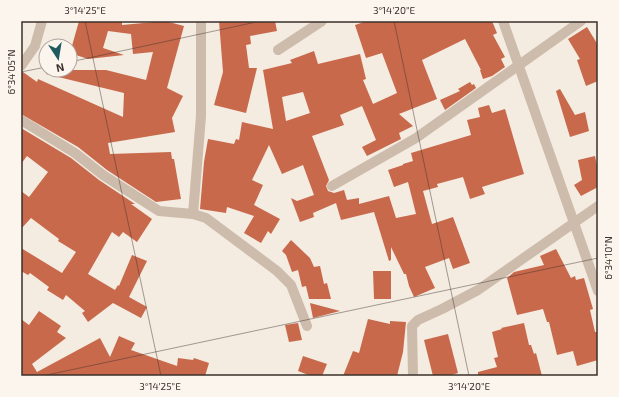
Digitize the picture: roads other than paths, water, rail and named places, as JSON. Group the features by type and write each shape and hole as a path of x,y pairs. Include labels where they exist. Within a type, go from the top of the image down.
{"street":[{"path":"21,66 35,46 42,21"},
{"path":"194,214 200,116 201,21"},
{"path":"278,50 322,21"},
{"path":"503,21 598,291"},
{"path":"332,186 416,138 520,66 581,21"},
{"path":"21,120 75,153 104,175 159,211 194,214 206,218 277,271 291,285 307,326"},
{"path":"413,376 412,326 418,320 478,290 598,206"}]}
